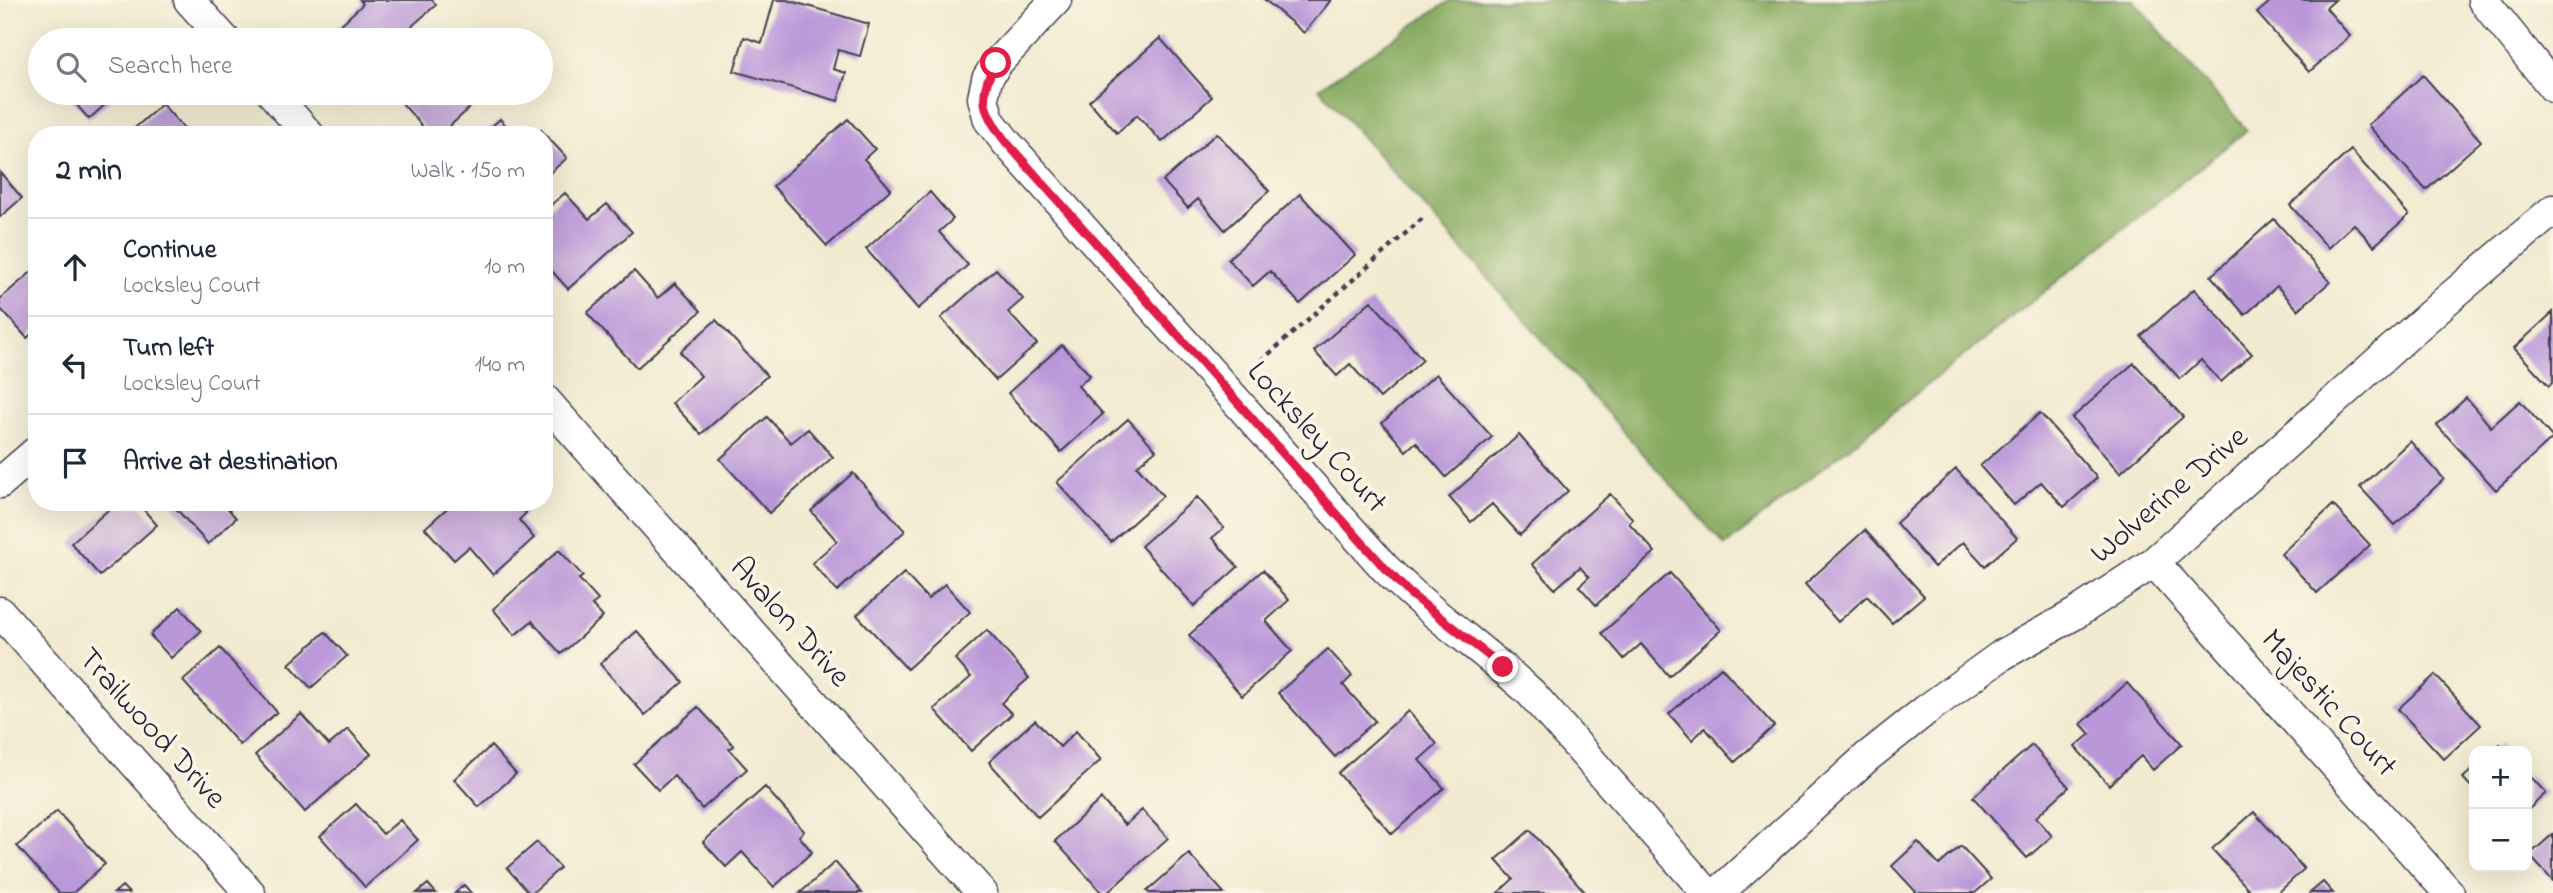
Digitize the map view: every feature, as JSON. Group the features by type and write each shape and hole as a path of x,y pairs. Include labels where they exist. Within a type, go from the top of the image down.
{"street":[{"path":"189,0 214,28"},
{"name":"Locksley Court","path":"1056,0 996,63 987,79 983,98 989,120 1384,567 1409,593 1531,693 1707,893"},
{"path":"2483,0 2553,87"},
{"path":"283,105 301,126"},
{"name":"Wolverine Drive","path":"1718,893 1867,757 1926,710 2002,655 2075,614 2154,562 2448,299 2553,210"},
{"name":"Avalon Drive","path":"553,410 982,893"},
{"path":"0,483 28,459"},
{"name":"Majestic Court","path":"2154,562 2449,893"},
{"name":"Trailwood Drive","path":"0,612 250,893"}],"path":[{"path":"1261,361 1424,217"}],"green space":[{"path":"1451,0 2133,0 2247,130 1725,546 1319,88"}],"building":[{"path":"360,0 432,0 436,5 410,28 337,28 363,4"},
{"path":"774,0 787,0 869,24 860,56 838,50 833,69 846,73 838,101 734,71 744,37 762,43"},
{"path":"1265,0 1331,0 1304,33"},
{"path":"2272,0 2335,0 2326,8 2350,36 2309,72 2257,13"},
{"path":"1160,38 1212,97 1162,142 1137,115 1117,133 1089,101"},
{"path":"2423,75 2481,141 2426,190 2368,125"},
{"path":"77,105 105,105 89,119"},
{"path":"163,105 182,126 137,126"},
{"path":"404,105 473,105 450,126 422,126"},
{"path":"500,119 506,126 492,126"},
{"path":"848,119 875,149 864,159 891,189 827,246 773,186"},
{"path":"1217,133 1269,191 1225,230 1198,199 1188,208 1163,181"},
{"path":"553,143 567,158 553,170"},
{"path":"2351,150 2409,215 2374,246 2354,224 2328,248 2290,205"},
{"path":"0,172 22,198 0,217"},
{"path":"930,192 953,219 939,232 968,265 918,309 866,249"},
{"path":"565,193 589,219 607,204 632,232 568,289 553,272 553,203"},
{"path":"1300,194 1355,255 1300,304 1270,271 1253,286 1228,259"},
{"path":"2274,219 2330,282 2298,310 2277,286 2245,315 2211,276"},
{"path":"996,269 1023,299 1008,312 1037,344 996,380 941,318"},
{"path":"634,271 658,298 675,283 701,311 637,368 587,313"},
{"path":"28,275 27,338 0,308 0,299"},
{"path":"2194,289 2252,354 2221,382 2201,360 2180,379 2141,336"},
{"path":"1371,301 1423,360 1380,398 1350,364 1337,376 1314,351"},
{"path":"2553,312 2553,382 2549,386 2514,348"},
{"path":"716,320 767,376 701,434 672,403 701,376 680,352"},
{"path":"1062,345 1090,375 1078,386 1103,414 1061,452 1008,393"},
{"path":"2134,363 2183,417 2120,473 2072,418"},
{"path":"1436,374 1492,437 1446,477 1416,442 1406,451 1382,423"},
{"path":"2466,398 2491,427 2520,401 2553,438 2496,490 2437,425"},
{"path":"2040,413 2097,478 2064,507 2041,482 2014,505 1980,466"},
{"path":"767,417 791,443 808,429 833,457 769,513 720,459"},
{"path":"1128,419 1156,450 1137,466 1163,496 1111,542 1057,482"},
{"path":"1519,435 1568,491 1520,535 1492,504 1471,522 1449,497"},
{"path":"2410,441 2444,479 2395,525 2360,487"},
{"path":"1956,469 2017,538 1985,566 1963,542 1934,567 1896,523"},
{"path":"853,473 905,531 837,591 812,563 837,541 811,511"},
{"path":"1610,494 1633,519 1629,523 1655,552 1596,605 1579,586 1589,577 1580,567 1555,589 1532,564"},
{"path":"1197,497 1224,528 1212,538 1238,567 1194,606 1141,546"},
{"path":"2333,505 2370,545 2317,593 2281,554"},
{"path":"107,511 145,511 157,525 100,576 71,543"},
{"path":"178,511 230,511 236,518 208,544"},
{"path":"444,511 524,511 526,513 519,520 534,538 493,575 469,547 454,560 425,528"},
{"path":"1865,530 1924,596 1892,623 1867,596 1838,622 1805,584"},
{"path":"559,550 583,576 579,579 598,600 592,605 603,617 561,654 532,621 515,635 493,609"},
{"path":"1263,570 1289,600 1266,621 1292,651 1242,696 1189,635"},
{"path":"904,573 928,599 945,584 970,612 907,669 857,615"},
{"path":"1670,573 1721,630 1669,676 1641,644 1624,659 1602,633"},
{"path":"180,607 201,631 171,658 150,635"},
{"path":"987,630 1029,678 1001,703 1012,714 971,751 934,709 971,677 955,659"},
{"path":"637,631 683,682 645,715 600,664"},
{"path":"325,632 347,656 311,688 289,664"},
{"path":"220,648 277,712 240,745 183,681"},
{"path":"1328,649 1352,676 1343,685 1375,721 1335,757 1278,693"},
{"path":"1721,667 1774,726 1735,762 1705,728 1692,740 1669,714"},
{"path":"2435,675 2481,725 2444,759 2398,709"},
{"path":"2127,683 2182,744 2153,770 2141,756 2109,785 2075,747 2090,734 2081,724"},
{"path":"698,707 734,746 729,749 747,769 702,809 674,776 658,790 634,764"},
{"path":"1408,711 1437,744 1419,760 1444,788 1392,834 1338,773"},
{"path":"301,714 329,745 348,729 371,754 305,812 255,755"},
{"path":"1035,720 1060,747 1076,731 1101,760 1038,817 989,762"},
{"path":"2032,745 2069,787 2036,817 2052,836 2027,858 1973,797"},
{"path":"491,746 516,774 479,807 454,779"},
{"path":"2469,773 2469,785 2463,778"},
{"path":"2532,778 2546,793 2532,806"},
{"path":"765,787 804,831 799,836 812,852 774,887 742,852 726,867 703,842"},
{"path":"1101,799 1125,825 1142,810 1168,838 1107,893 1102,893 1055,841"},
{"path":"356,804 383,834 400,820 418,840 365,887 320,836"},
{"path":"57,811 105,864 73,893 59,893 17,846"},
{"path":"2254,812 2304,869 2278,893 2252,893 2212,849"},
{"path":"1530,830 1586,893 1498,893 1513,879 1496,860"},
{"path":"2553,834 2553,881 2532,858 2532,852"},
{"path":"537,842 560,868 529,893 507,868"},
{"path":"1918,842 1939,865 1961,846 1991,879 1975,893 1917,893 1892,866"},
{"path":"1189,854 1224,893 1147,891"},
{"path":"835,862 862,893 800,893"},
{"path":"2323,882 2333,893 2310,893"},
{"path":"428,884 436,893 417,893"},
{"path":"464,885 471,893 455,893"},
{"path":"122,886 129,893 114,893"}],"route":[{"path":"996,63 987,79 983,98 989,120 1006,142 1384,567 1409,593 1503,667"}]}
